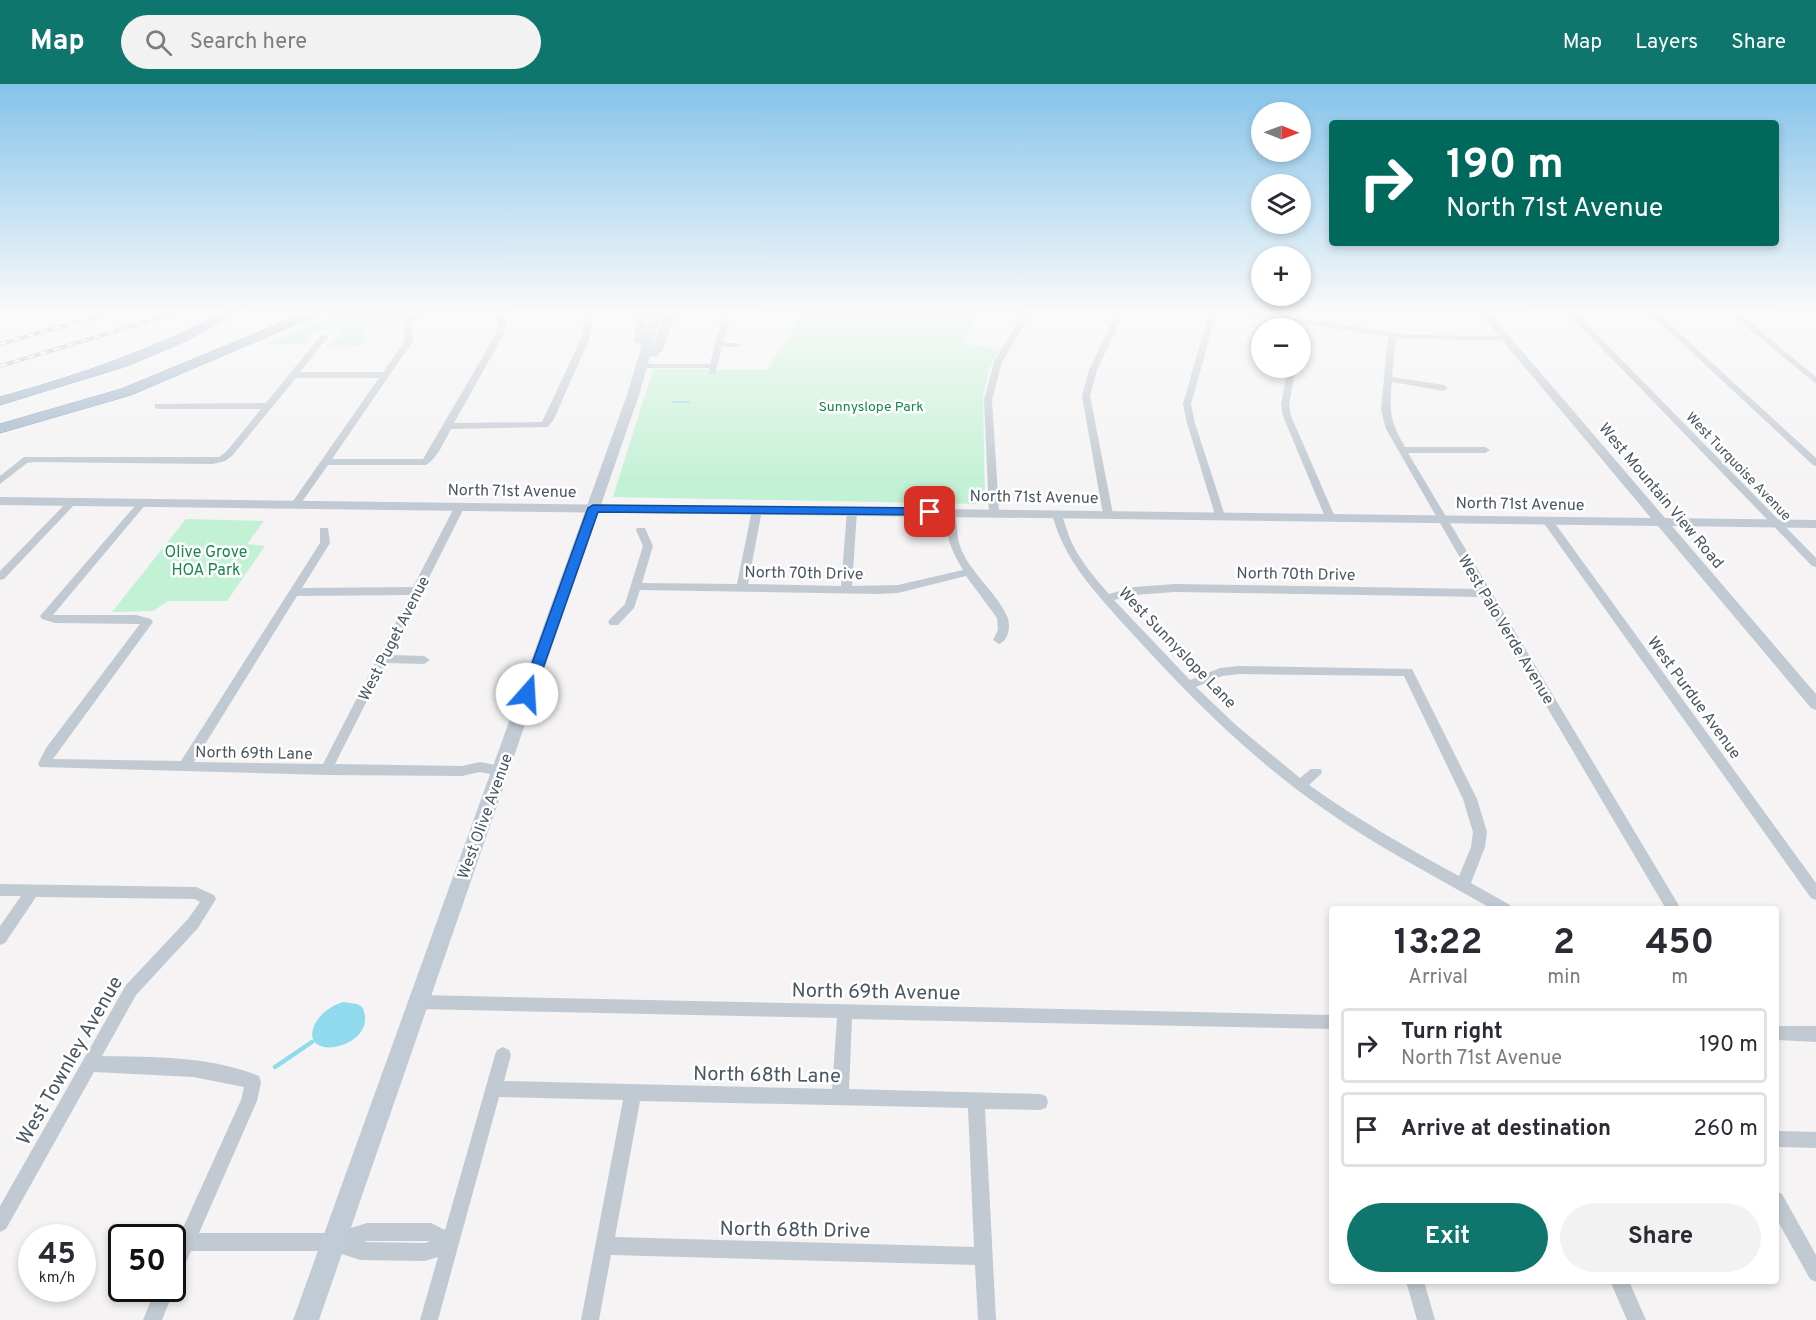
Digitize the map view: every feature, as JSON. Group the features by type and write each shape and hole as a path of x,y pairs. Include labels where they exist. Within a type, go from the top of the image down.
{"highway":[{"path":"0,401 112,367"},
{"path":"0,429 67,411 136,388 187,367"}],"main road":[{"name":"West Olive Avenue","path":"306,1320 643,367"}],"street":[{"path":"0,481 24,460 213,461 222,459 230,454 301,367"},
{"path":"296,504 391,367"},
{"path":"325,462 426,462 482,367"},
{"path":"448,426 544,425 549,419 573,367"},
{"path":"659,367 713,369 714,367"},
{"path":"994,512 987,417 988,400 997,367"},
{"path":"1095,367 1086,396 1108,514"},
{"path":"1198,367 1187,404 1220,516"},
{"name":"West Palo Verde Avenue","path":"1389,367 1386,421 1401,450 1672,906"},
{"name":"West Mountain View Road","path":"1531,367 1816,704"},
{"name":"West Turquoise Avenue","path":"1624,367 1816,564"},
{"path":"1712,367 1816,463"},
{"path":"1799,367 1816,381"},
{"path":"294,375 385,375"},
{"path":"1290,378 1285,404 1287,416 1330,517"},
{"path":"1388,379 1444,388"},
{"path":"158,406 269,406"},
{"path":"1401,450 1485,450"},
{"name":"North 71st Avenue","path":"0,501 1816,524"},
{"path":"0,577 72,502"},
{"name":"North 69th Lane","path":"143,502 46,616 55,619 136,619 147,622 50,751 44,764 462,771 477,775 501,771"},
{"name":"West Puget Avenue","path":"326,770 460,506"},
{"path":"742,587 757,510"},
{"path":"846,589 852,511"},
{"path":"951,512 952,539 969,572 1002,617 1004,630 999,640"},
{"name":"West Sunnyslope Lane","path":"1057,513 1066,545 1107,598 1238,733 1299,785 1359,826 1500,906"},
{"name":"West Purdue Avenue","path":"1547,520 1816,894"},
{"path":"184,767 325,543 324,530"},
{"path":"614,622 630,604 648,546 641,530"},
{"name":"North 70th Drive","path":"636,585 898,589 969,572"},
{"name":"North 70th Drive","path":"1107,598 1134,591 1175,588 1485,593"},
{"path":"294,592 417,591"},
{"path":"382,660 424,660"},
{"path":"1189,685 1220,672 1239,670 1408,672 1470,799 1480,832 1478,847 1463,884"},
{"path":"1299,785 1316,772"},
{"path":"0,890 33,890"},
{"path":"0,938 33,890"},
{"name":"West Townley Avenue","path":"0,1223 131,990 201,915 209,899 196,893 33,890"},
{"name":"North 69th Avenue","path":"419,1002 1329,1022"},
{"path":"840,1096 845,1011"},
{"path":"1779,1033 1816,1034"},
{"path":"429,1320 503,1055"},
{"path":"90,1064 171,1065 253,1082 249,1101 187,1242 334,1242 360,1251 425,1252 451,1243"},
{"name":"North 68th Lane","path":"494,1089 1040,1102"},
{"path":"590,1320 633,1092"},
{"path":"976,1101 987,1320"},
{"path":"1779,1139 1816,1140"},
{"path":"1779,1205 1816,1273"},
{"name":"North 68th Drive","path":"604,1246 984,1256"},
{"path":"1415,1284 1426,1320"},
{"path":"1619,1284 1637,1320"},
{"path":"152,1320 160,1302"}],"green space":[{"name":"Sunnyslope Park","path":"769,367 990,367 983,395 985,502 979,504 613,497 653,369 767,370"},
{"name":"Olive Grove HOA Park","path":"186,519 264,521 247,544 265,546 227,601 168,601 153,611 112,612"}],"water":[{"path":"343,1002 362,1007 365,1021 361,1032 340,1046 318,1045 313,1038 316,1021 326,1011"}],"waterway":[{"path":"673,402 689,402"},
{"path":"275,1067 312,1042"}],"route":[{"path":"527,694 593,508 930,512"}]}
